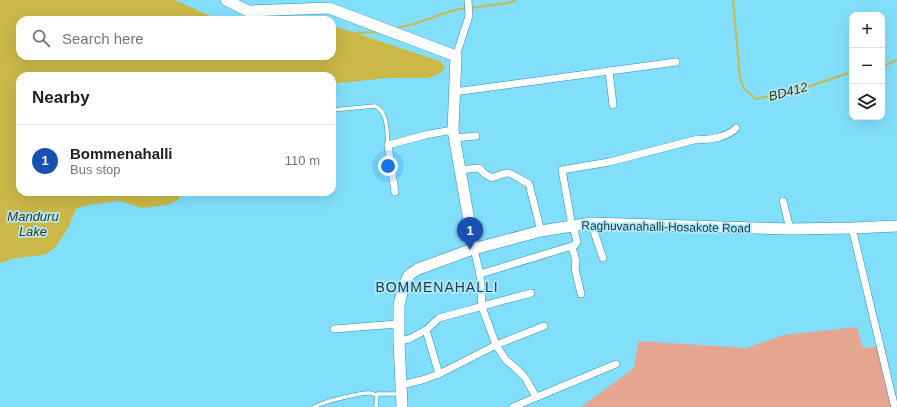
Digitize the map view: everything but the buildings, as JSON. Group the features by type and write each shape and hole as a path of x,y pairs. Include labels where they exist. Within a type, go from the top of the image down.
{"main road":[{"path":"226,0 248,11 329,8 456,56 454,134 474,249"},
{"name":"Raghuvanahalli-Hosakote Road","path":"402,407 398,324 399,304 404,285 409,275 418,269 474,249 541,231 591,223 790,229 897,226"}],"street":[{"path":"456,56 469,16 468,0"},
{"path":"454,92 676,62"},
{"path":"609,71 613,105"},
{"path":"480,274 575,246 577,242 572,226 562,170 609,162 698,139 711,139 733,132 736,128"},
{"path":"395,192 388,145 425,135 454,134 476,136"},
{"path":"461,169 479,168 492,178 509,173 528,184 541,231"},
{"path":"783,201 790,229"},
{"path":"591,223 603,258"},
{"path":"852,228 894,404"},
{"path":"572,246 576,261 575,269 581,294"},
{"path":"474,249 480,274 482,307 496,345 506,360 526,379 536,397"},
{"path":"399,341 409,339 426,330 439,318 531,293"},
{"path":"334,329 398,324"},
{"path":"402,389 439,374 496,345 544,326"},
{"path":"426,330 439,374"},
{"path":"513,407 616,364"}],"lane":[{"path":"336,110 376,106 380,108 384,114 388,145"},
{"path":"314,407 324,403 362,394 370,393 376,395 402,389"},
{"path":"376,395 376,407"}],"shaded area":[{"path":"857,327 863,348 885,346 897,407 581,407 634,368 638,341 746,348 784,335"}],"water":[{"name":"Manduru Lake","path":"0,0 175,0 210,16 16,16 16,60 336,60 337,27 440,61 445,67 441,73 428,78 387,78 336,84 336,72 16,72 16,196 181,196 178,200 167,205 142,208 119,201 88,205 76,209 68,228 55,248 44,255 16,258 0,263"}],"waterway":[{"name":"BD412","path":"396,28 414,24 454,10 508,3 516,0"},
{"name":"BD412","path":"733,0 740,77 744,89 756,99 798,90 849,73"},
{"name":"BD412","path":"354,33 379,32"},
{"name":"BD412","path":"885,66 897,60"}],"place":[{"name":"Bommenahalli","path":"470,250"}],"district":[{"name":"BOMMENAHALLI","path":"437,287"}]}
